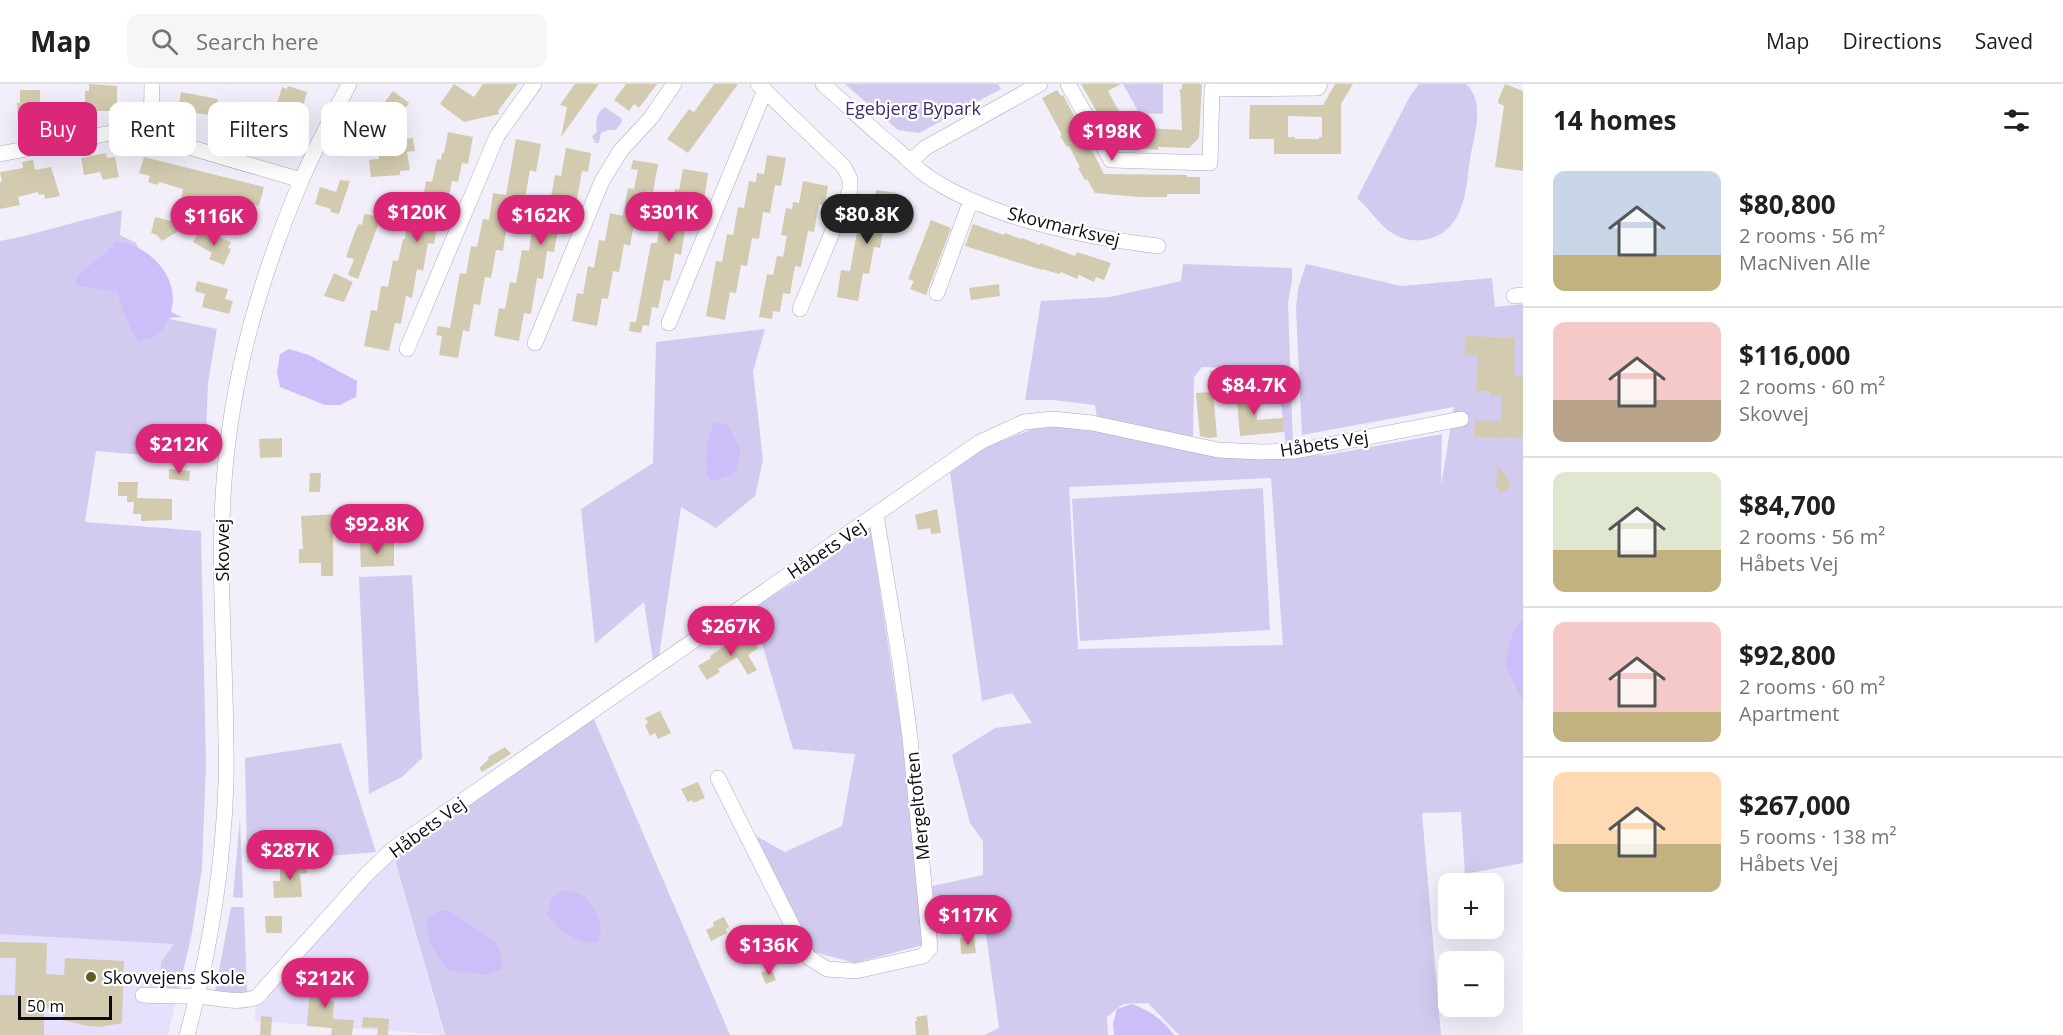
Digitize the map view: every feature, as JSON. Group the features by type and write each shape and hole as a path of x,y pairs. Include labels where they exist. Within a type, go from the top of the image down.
{"street":[{"path":"152,84 152,102"},
{"name":"Skovvej","path":"187,1035 198,996 213,924 223,850 226,781 221,524 226,450 236,390 250,328 266,273 301,180 350,84"},
{"path":"407,349 497,136 534,84"},
{"path":"535,343 602,181 621,150 650,119 674,84"},
{"name":"Skovmarksvej","path":"823,84 910,162 942,186 971,200 1031,221 1110,240 1158,246"},
{"path":"910,162 925,148 1040,84"},
{"path":"1068,84 1111,160 1210,163 1212,89 1318,88 1320,84"},
{"path":"669,323 762,87 844,167 850,179 850,190 800,309"},
{"path":"0,154 109,133"},
{"path":"196,149 301,180"},
{"path":"937,293 971,200"},
{"name":"Håbets Vej","path":"143,995 198,996 240,1000 257,997 366,875 393,849 980,442 1024,422 1053,419 1092,423 1218,450 1261,452 1296,451 1461,419"},
{"name":"Mergeltoften","path":"718,778 808,957 827,969 856,971 923,956 930,948 910,738 876,515"},
{"path":"728,617 737,630 752,621"}],"shaded area":[{"path":"116,241 140,249 160,265 171,287 173,299 171,312 182,317 168,318 161,331 150,338 139,341 125,317 117,291 78,286 75,280 82,271 103,256"},
{"path":"289,349 309,355 357,381 356,397 340,405 325,405 280,387 277,372 280,354"},
{"path":"714,422 728,425 738,444 740,454 733,475 714,481 706,475 707,443"},
{"path":"1523,617 1523,702 1505,665 1512,635"},
{"path":"393,853 444,1035 255,1021 255,1007"},
{"name":"Skovvejens Skole","path":"0,876 198,882 193,928 168,1035 0,1035"},
{"path":"563,890 580,894 595,910 601,931 597,943 582,941 568,935 547,914 551,899"},
{"path":"441,910 452,912 496,943 502,955 502,969 485,975 448,970 433,946 426,926 426,919"},
{"path":"1132,1004 1156,1016 1174,1035 1114,1035 1113,1024 1117,1009"}],"green space":[{"name":"Egebjerg Bypark","path":"845,84 998,84 1001,89 919,133 898,130"},
{"path":"1123,84 1163,84 1163,114 1139,113"},
{"path":"1419,84 1466,84 1476,100 1477,119 1465,195 1457,217 1441,234 1429,239 1408,240 1389,231 1357,198 1410,96"},
{"path":"605,107 621,118 622,122 616,130 601,133 599,143 595,143 592,136 597,132 597,118"},
{"path":"122,210 120,235 136,243 170,319 217,329 208,383 205,460 96,451 85,522 201,531 206,763 202,869 191,937 179,989 160,988 161,962 174,944 0,934 0,241"},
{"path":"1183,264 1292,268 1288,303 1293,445 1286,446 1277,369 1202,367 1194,377 1193,441 1097,418 1095,405 1052,400 1025,400 1041,301 1110,297 1181,281"},
{"path":"1306,264 1401,286 1492,278 1495,307 1523,304 1523,863 1465,873 1461,812 1422,813 1441,1035 1179,1035 1148,1003 1123,1004 1107,1017 1108,1035 984,1035 999,1028 986,934 937,929 932,886 983,875 983,841 970,823 952,755 995,728 1032,723 1012,693 982,701 950,472 981,449 1053,421 1287,457 1327,455 1442,434 1441,485 1454,407 1302,435 1296,309 1298,289","holes":["1271,478 1283,645 1078,649 1069,487"]},
{"path":"765,329 753,372 763,460 755,496 716,528 681,507 659,657 653,661 644,602 595,644 581,509 653,463 656,342"},
{"path":"1263,488 1270,630 1080,641 1072,499"},
{"path":"870,527 901,728 923,945 855,963 814,952 756,836 785,852 842,826 855,754 793,749 752,609 815,569"},
{"path":"412,575 422,758 402,777 369,794 359,577"},
{"path":"593,717 730,1035 445,1035 393,853"},
{"path":"341,743 376,852 247,863 245,758"},
{"path":"240,817 243,898 233,897"},
{"path":"231,907 244,907 247,993 215,991"}],"building":[{"path":"89,84 117,86 117,102 109,102 109,111 97,111 97,102 85,102 85,91 89,91"},
{"path":"454,84 474,97 483,84 518,84 498,111 499,114 464,122 440,104"},
{"path":"575,84 599,84 561,137 567,107 560,105"},
{"path":"626,84 657,84 639,108 634,104 629,111 614,100"},
{"path":"714,84 738,84 688,153 667,139 689,109 694,112"},
{"path":"1081,84 1121,84 1108,91 1131,127 1182,130 1180,89 1182,89 1182,84 1202,85 1199,138 1189,148 1158,147 1158,150 1119,146"},
{"path":"1335,84 1353,84 1341,104 1341,154 1274,154 1274,139 1249,139 1250,105 1323,105","holes":["1288,116 1322,117 1322,137 1319,139 1288,137"]},
{"path":"1505,84 1523,91 1523,171 1495,167 1504,106 1498,101"},
{"path":"288,86 307,92 304,102 278,102 282,87 287,89"},
{"path":"20,90 40,90 40,102 20,102"},
{"path":"1057,90 1061,96 1063,95 1104,174 1200,177 1200,194 1138,197 1095,193 1078,168 1080,167 1069,146 1067,147 1060,136 1062,135 1042,98"},
{"path":"393,91 409,103 407,106 407,102 385,102"},
{"path":"181,92 218,99 217,102 208,102 208,115 196,113 196,102 179,102"},
{"path":"448,132 473,137 468,164 462,163 458,182 452,181 445,217 439,217 434,244 428,243 423,271 417,269 412,298 406,296 401,324 395,323 389,351 364,346 371,310 377,311 381,286 388,287 393,260 398,261 406,230 411,231 416,203 422,204 426,181 432,182 437,159 441,160 442,153 444,153"},
{"path":"413,138 415,151 407,152 407,139"},
{"path":"516,139 541,144 536,172 530,170 525,198 519,197 514,225 507,224 503,251 496,250 491,278 485,277 480,305 474,304 469,332 463,330 458,358 439,355 442,336 436,335 438,326 450,328 460,273 466,274 471,246 477,247 483,219 489,220 493,193 506,195"},
{"path":"566,148 591,153 588,172 582,171 577,199 570,198 566,226 559,224 554,252 547,251 543,279 537,278 531,314 524,313 519,341 494,336 499,308 505,309 510,282 516,283 522,250 529,251 532,228 539,229 540,223 546,224 555,175 561,176"},
{"path":"407,152 410,170 400,171 400,175 371,177 369,160 379,159 379,156 407,156"},
{"path":"106,153 107,158 115,157 119,177 103,180 100,172 84,175 81,158"},
{"path":"767,155 786,158 781,186 775,185 770,213 763,212 759,239 752,238 747,266 741,265 736,293 730,292 725,320 706,316 716,261 722,262 727,234 733,235 738,207 744,208 749,181 756,182 757,173 764,174"},
{"path":"144,157 264,187 259,206 244,202 243,205 218,198 216,208 181,199 183,189 159,182 158,185 148,182 150,176 139,173"},
{"path":"33,160 35,170 51,167 60,196 45,199 44,194 39,195 38,192 18,197 20,205 0,209 0,182 2,181 0,172 23,168 22,162"},
{"path":"633,160 658,164 653,192 647,191 641,219 635,218 630,246 624,244 619,272 613,271 608,299 602,298 597,326 572,321 577,293 583,294 588,266 594,268 599,240 605,241 610,213 623,216 628,188 634,189 638,170 631,169"},
{"path":"683,169 708,173 704,201 696,200 694,220 687,218 681,255 675,253 670,281 664,280 658,308 652,307 649,326 643,325 641,333 629,331 630,322 636,322 651,243 657,243 661,215 668,216 672,195 674,196 675,189 679,190"},
{"path":"340,180 350,181 339,214 315,204 320,187 336,192"},
{"path":"803,181 828,186 825,206 819,204 814,232 808,231 801,267 795,266 790,294 783,293 780,312 773,311 772,319 759,317 767,274 773,275 777,256 783,257 787,236 781,235 786,208 792,209 793,202 799,203"},
{"path":"876,190 897,193 892,221 885,220 880,248 874,247 869,274 863,273 858,301 837,297 841,270 850,271 860,216 872,217"},
{"path":"364,214 381,217 358,279 348,275 354,259 346,257 356,229 359,224 362,225"},
{"path":"155,217 179,223 177,232 162,241 157,235 151,233"},
{"path":"931,220 951,228 926,295 910,289 914,281 908,279"},
{"path":"973,224 1004,235 1005,233 1040,245 1040,243 1075,256 1077,252 1111,263 1104,280 1096,277 1094,282 1079,275 1077,279 1061,272 1059,274 1042,270 965,246"},
{"path":"201,229 218,240 219,237 231,242 228,248 231,249 224,265 209,259 212,253 193,242"},
{"path":"334,273 353,282 344,302 324,296"},
{"path":"197,281 228,289 225,299 233,301 229,314 202,307 205,294 195,291"},
{"path":"999,284 1000,296 971,300 969,288"},
{"path":"1466,336 1515,338 1514,375 1523,376 1523,438 1474,437 1475,420 1501,421 1502,396 1490,396 1490,391 1476,391 1478,356 1465,355"},
{"path":"1237,369 1238,388 1211,390 1210,371"},
{"path":"1255,387 1257,420 1283,418 1284,432 1240,436 1236,388"},
{"path":"1213,392 1217,437 1208,438 1200,436 1196,393"},
{"path":"282,438 282,457 260,458 259,439"},
{"path":"1498,465 1510,482 1508,489 1501,494 1496,486"},
{"path":"169,469 190,471 189,481 169,479"},
{"path":"310,473 321,473 320,492 309,492"},
{"path":"118,482 138,482 137,498 172,499 172,520 141,521 141,514 133,514 134,502 127,502 127,496 118,496"},
{"path":"937,509 941,533 931,534 930,528 918,530 915,515"},
{"path":"357,513 358,533 333,535 333,576 321,576 321,563 299,563 299,549 303,549 301,516"},
{"path":"360,543 394,543 394,566 361,567"},
{"path":"749,634 758,648 748,655 757,670 748,675 737,657 718,669 720,672 707,680 698,666 729,643 730,646"},
{"path":"660,711 671,733 658,739 655,733 650,736 645,725 648,723 645,718"},
{"path":"505,747 511,754 482,772 479,768 489,759 488,757"},
{"path":"698,782 705,798 693,803 692,800 688,802 681,789"},
{"path":"306,862 307,873 300,874 302,897 274,898 273,881 280,881 280,864"},
{"path":"265,916 282,916 282,933 266,933"},
{"path":"724,917 729,927 726,929 727,933 711,941 706,930 714,926 713,922"},
{"path":"974,937 976,953 961,954 960,938"},
{"path":"0,942 47,943 46,974 64,975 65,958 124,961 122,1023 100,1027 88,1026 63,1020 63,1009 44,1008 44,1035 0,1035 0,995 15,995 16,958 0,958"},
{"path":"771,968 776,980 766,984 761,973"},
{"path":"311,975 328,976 325,1000 334,1001 333,1019 354,1020 352,1035 331,1035 332,1028 307,1026"},
{"path":"927,1015 929,1035 916,1035 916,1017"},
{"path":"261,1016 272,1017 271,1035 260,1035"},
{"path":"363,1017 389,1019 388,1035 377,1035 378,1028 362,1027"}],"place":[{"name":"Skovvejens Skole","path":"91,977"}]}
